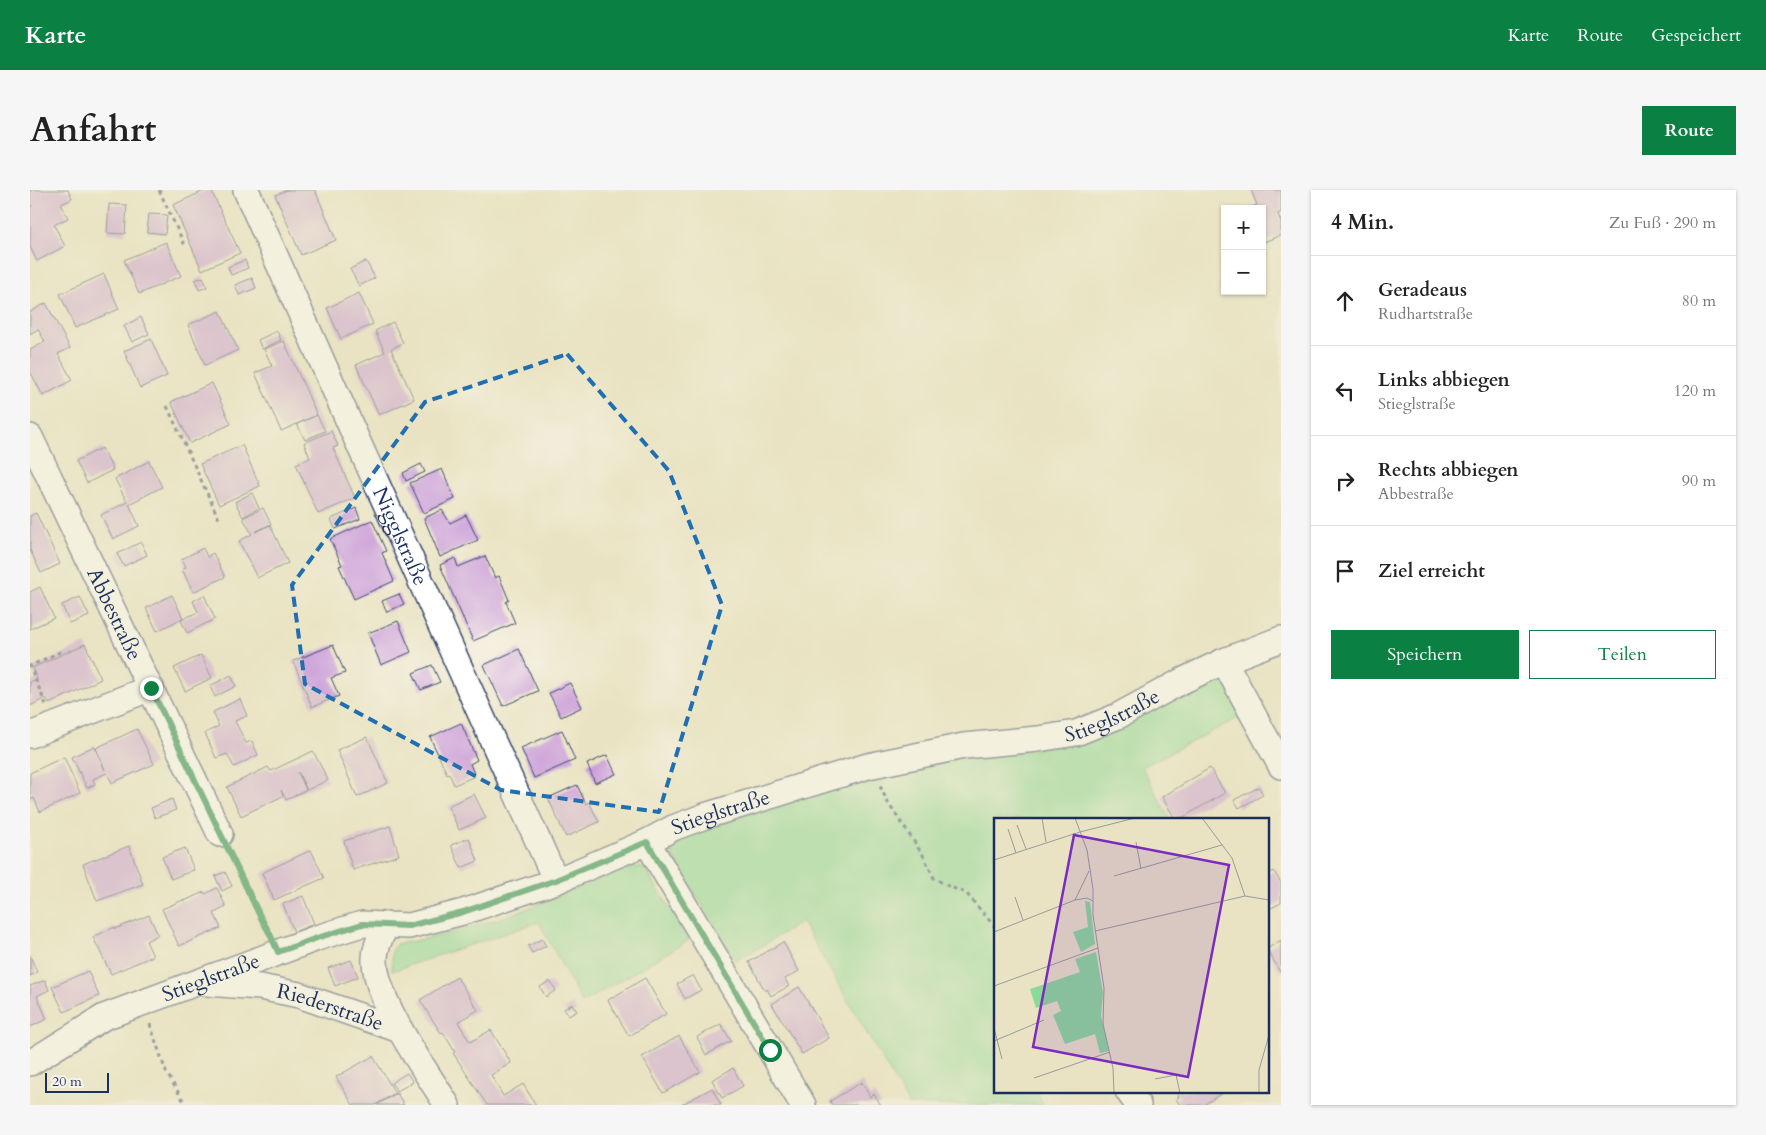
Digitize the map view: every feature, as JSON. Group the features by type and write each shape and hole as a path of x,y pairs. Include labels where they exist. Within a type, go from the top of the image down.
{"street":[{"name":"Nigglstraße","path":"246,190 556,880"},
{"name":"Abbestraße","path":"30,437 220,834"},
{"name":"Stieglstraße","path":"30,1063 104,1017 317,938 362,924 409,926 426,923 556,880 705,816 868,766 964,746 1038,739 1076,733 1118,716 1182,681 1224,661 1281,639"},
{"path":"1224,661 1281,766"},
{"path":"30,735 151,688"},
{"path":"647,842 803,1105"},
{"name":"Riederstraße","path":"386,926 377,944 375,962 383,994 400,1030 447,1105"},
{"path":"278,952 299,995"},
{"name":"Riederstraße","path":"199,982 260,987 299,995 400,1030"},
{"path":"1129,1092 1138,1105"}],"path":[{"path":"159,190 186,248"},
{"path":"167,406 219,519"},
{"path":"56,726 30,666 60,652 61,655"},
{"path":"868,766 888,803 923,855 934,878 966,893 994,926"},
{"path":"220,834 278,952"},
{"path":"145,1002 151,1028 166,1072 186,1105"}],"highlighted area":[{"path":"567,354 669,471 722,605 659,812 501,790 305,684 292,585 425,402"}],"green space":[{"path":"1219,671 1242,716 1142,767 1169,818 994,818 994,1019 992,1020 994,1023 994,1092 1037,1092 1044,1105 909,1105 802,922 736,961 672,855 675,841 695,831 842,784 951,760 1033,750"},
{"path":"626,867 641,867 647,871 689,940 582,1003 539,922 392,971 392,953 396,944 426,939 484,923 542,903"}],"building":[{"path":"30,190 68,190 72,199 61,204 68,218 54,225 65,246 37,261 30,247 30,207 32,206"},
{"path":"206,190 211,190 240,253 202,270 173,205"},
{"path":"287,190 315,190 336,240 301,255 275,195"},
{"path":"1251,190 1281,190 1281,212 1278,214 1281,222 1281,235 1266,241 1266,205 1257,205"},
{"path":"109,204 127,205 125,234 107,233"},
{"path":"149,214 167,215 165,234 147,232"},
{"path":"166,242 181,276 139,294 124,260"},
{"path":"245,260 248,268 231,275 228,267"},
{"path":"366,261 375,278 359,286 350,269"},
{"path":"104,274 119,309 75,328 60,294"},
{"path":"203,277 207,287 199,290 195,280"},
{"path":"252,278 256,288 239,295 235,285"},
{"path":"359,293 373,324 341,339 327,308"},
{"path":"46,303 70,348 58,354 72,380 43,396 30,371 30,350 45,342 38,329 30,334 30,312"},
{"path":"220,311 238,350 205,365 188,325"},
{"path":"141,317 149,334 132,342 124,326"},
{"path":"393,322 403,343 391,349 414,399 379,415 356,365 385,352 375,331"},
{"path":"277,331 281,340 262,349 258,340"},
{"path":"151,339 167,376 140,388 124,351"},
{"path":"284,341 317,415 281,431 255,373 272,366 264,349"},
{"path":"212,383 231,424 190,443 171,402"},
{"path":"317,415 325,431 305,440 297,424"},
{"path":"331,431 338,446 333,448 355,498 318,514 296,464 310,458 304,443"},
{"path":"242,445 260,486 219,505 200,464"},
{"path":"102,448 113,470 87,483 76,461"},
{"path":"149,461 162,487 129,504 139,526 113,539 101,515 127,502 115,479"},
{"path":"421,464 425,472 406,481 403,473"},
{"path":"442,469 455,499 424,513 410,483"},
{"path":"252,493 259,508 243,517 235,502"},
{"path":"263,508 271,524 255,532 270,525 288,563 257,578 239,541 252,534 243,518"},
{"path":"356,508 360,519 335,529 331,519"},
{"path":"442,510 450,523 466,515 478,540 440,557 424,518"},
{"path":"36,513 60,564 41,573 30,550 30,516"},
{"path":"372,520 386,551 382,553 394,581 354,599 339,566 342,565 330,539"},
{"path":"141,542 147,555 124,566 117,554"},
{"path":"203,548 207,557 213,553 225,577 193,592 182,569 186,567 182,559"},
{"path":"485,556 495,578 499,576 509,600 506,602 515,623 473,641 440,565 455,558 458,567"},
{"path":"40,587 54,618 30,629 30,592"},
{"path":"399,594 404,604 387,612 382,601"},
{"path":"172,595 183,618 157,631 146,608"},
{"path":"204,595 215,619 187,633 181,620 198,612 193,601"},
{"path":"80,597 89,616 70,624 62,605"},
{"path":"398,621 411,652 381,665 368,633"},
{"path":"85,644 101,679 49,704 46,698 30,706 30,682 37,679 32,668"},
{"path":"333,645 345,673 331,678 339,696 312,707 293,661"},
{"path":"519,649 538,691 503,706 484,665"},
{"path":"201,655 212,678 185,691 174,668"},
{"path":"432,665 440,682 421,690 413,673"},
{"path":"231,675 236,686 215,697 210,686"},
{"path":"570,683 582,707 561,717 549,693"},
{"path":"240,699 247,716 235,721 246,743 252,741 258,755 234,767 227,754 216,758 205,733 219,726 213,712"},
{"path":"461,723 477,760 470,764 475,776 454,785 430,737"},
{"path":"137,729 154,764 112,783 107,773 93,779 95,784 87,788 72,757 94,746 105,770 96,748"},
{"path":"562,730 575,760 534,778 521,748"},
{"path":"367,737 388,783 357,797 337,750"},
{"path":"313,751 328,780 307,790 298,772 306,790 286,800 281,790 283,796 241,816 227,787 268,767 271,771"},
{"path":"607,755 616,774 595,783 587,764"},
{"path":"64,757 80,793 40,812 34,798 30,800 30,773"},
{"path":"1210,768 1225,793 1182,818 1174,818 1162,797"},
{"path":"577,785 586,804 589,802 599,822 566,837 548,798"},
{"path":"1259,787 1263,795 1239,808 1234,800"},
{"path":"474,794 486,818 459,830 448,806"},
{"path":"172,799 176,810 155,818 151,808"},
{"path":"390,826 399,855 353,870 344,841"},
{"path":"469,838 478,861 461,868 451,845"},
{"path":"129,846 143,884 97,901 83,864"},
{"path":"185,848 194,870 171,879 162,857"},
{"path":"311,850 324,878 274,900 262,873"},
{"path":"1274,871 1281,883 1281,903 1268,910 1268,874"},
{"path":"225,872 232,886 222,891 215,876"},
{"path":"217,888 226,907 214,913 221,928 179,946 162,909"},
{"path":"303,896 314,924 294,932 283,904"},
{"path":"149,915 158,935 146,941 153,956 111,974 93,937"},
{"path":"542,939 546,946 532,953 528,946"},
{"path":"1281,940 1281,974 1268,951 1268,948"},
{"path":"783,942 799,971 785,979 789,986 771,996 767,989 765,991 749,962"},
{"path":"30,956 37,972 30,976"},
{"path":"351,960 358,977 335,986 328,968"},
{"path":"88,971 99,996 64,1012 52,987"},
{"path":"693,975 701,990 685,999 677,984"},
{"path":"457,977 478,1010 458,1022 470,1042 491,1030 511,1063 491,1075 503,1096 523,1084 536,1105 487,1105 453,1053 455,1052 443,1032 441,1033 420,1000"},
{"path":"645,978 666,1014 629,1036 608,1000"},
{"path":"45,980 49,990 37,996 47,1019 30,1027 30,986"},
{"path":"550,981 556,990 546,997 540,987"},
{"path":"799,987 829,1038 802,1054 772,1004"},
{"path":"572,1004 577,1011 569,1016 564,1009"},
{"path":"721,1024 731,1041 706,1055 697,1037"},
{"path":"679,1036 700,1072 663,1093 642,1057"},
{"path":"373,1056 395,1093 375,1105 353,1105 336,1077"},
{"path":"733,1068 743,1086 722,1098 712,1080"},
{"path":"407,1073 413,1082 397,1091 391,1083"},
{"path":"862,1082 870,1097 874,1094 881,1105 832,1105 830,1101"},
{"path":"712,1088 721,1105 681,1105"},
{"path":"1176,1092 1223,1092 1204,1105 1180,1105 1176,1099 1179,1097"},
{"path":"397,1093 404,1105 377,1105"}],"route":[{"path":"151,688 278,952 362,924 409,926 463,912 575,873 647,842 770,1050"}]}
